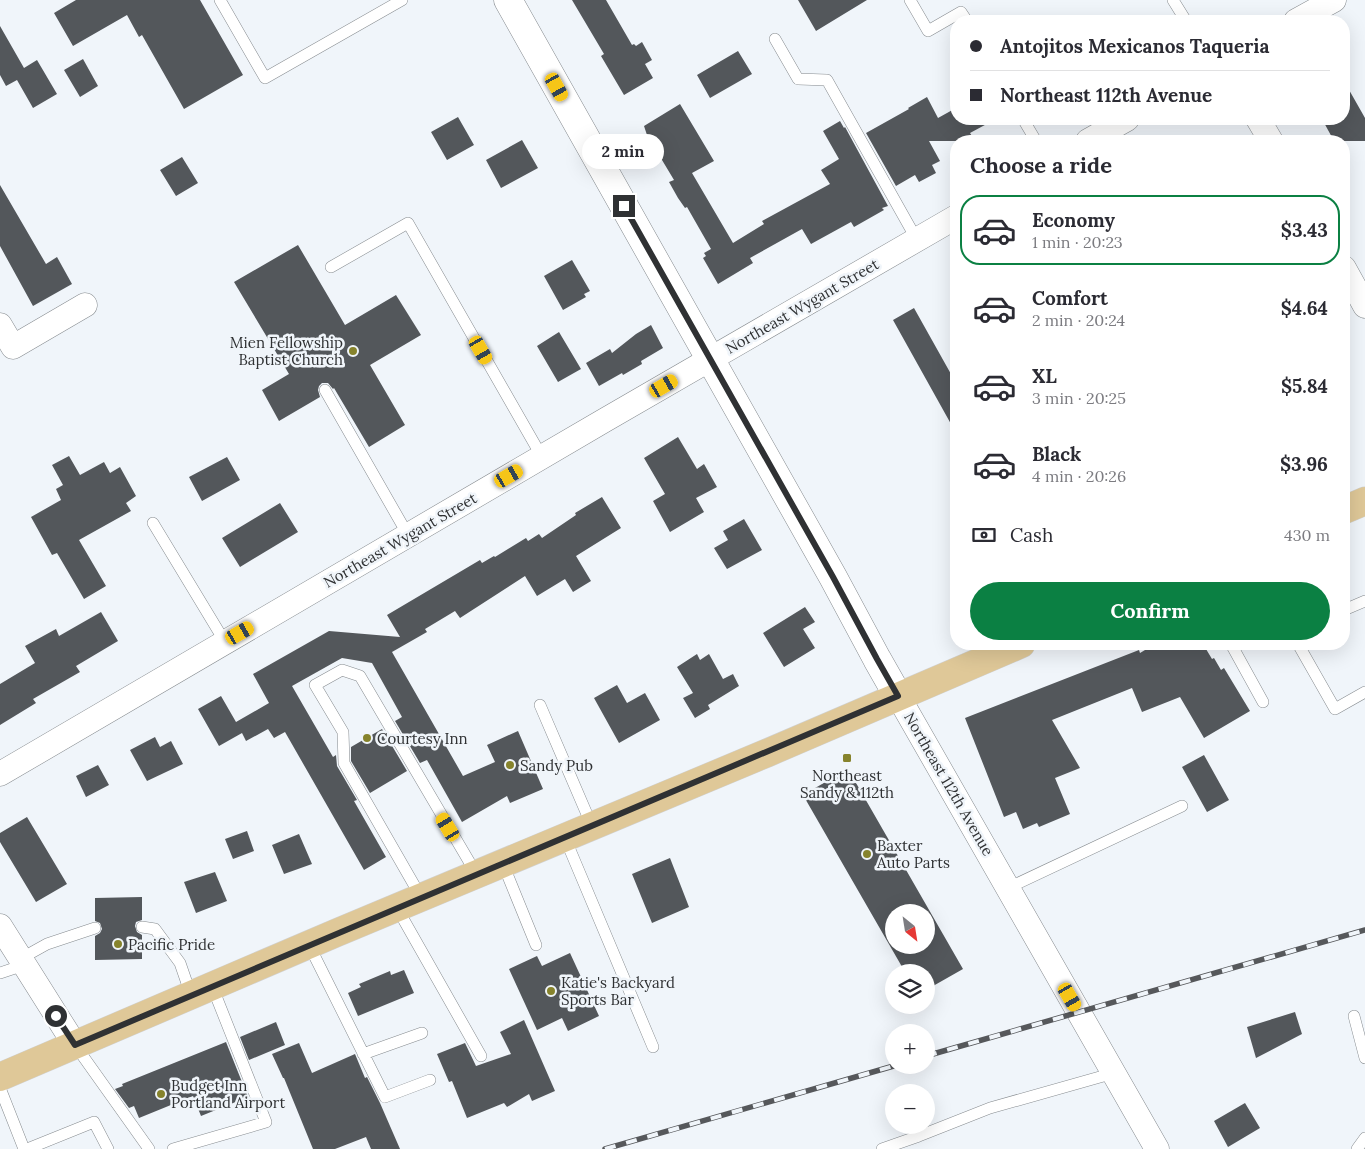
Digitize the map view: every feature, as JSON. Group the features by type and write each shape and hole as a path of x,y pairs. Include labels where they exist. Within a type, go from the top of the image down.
{"main road":[{"path":"1350,507 1365,501"},
{"path":"0,1077 1007,650"}],"street":[{"name":"Northeast 112th Avenue","path":"508,0 709,360 828,568 877,659 1157,1149"},
{"path":"1306,15 1329,1"},
{"path":"1099,135 1116,125"},
{"name":"Northeast Wygant Street","path":"0,774 950,221"},
{"path":"1350,279 1365,306"},
{"path":"0,325 13,347 86,305"},
{"path":"0,926 75,1045"}],"lane":[{"path":"220,0 265,78 402,0"},
{"path":"910,0 928,31 950,18"},
{"path":"1173,0 1182,15"},
{"path":"774,39 798,79 828,80 918,240"},
{"path":"331,267 408,223 542,457"},
{"path":"325,390 408,535"},
{"path":"153,523 225,642"},
{"path":"1350,607 1365,601"},
{"path":"1233,650 1263,702"},
{"path":"1302,650 1336,709 1365,692"},
{"path":"422,898 344,763 343,732 315,684 342,670 360,676 477,874"},
{"path":"540,705 592,826"},
{"path":"1008,888 1182,806"},
{"path":"565,838 653,1047"},
{"path":"503,864 536,945"},
{"path":"396,908 481,1056"},
{"path":"142,927 155,929 202,991 266,1122 174,1149"},
{"path":"0,973 22,962 47,944 95,928"},
{"path":"309,945 385,1097 430,1080"},
{"path":"1354,1016 1365,1058"},
{"path":"363,1054 422,1033"},
{"path":"75,1045 149,1149"},
{"path":"882,1149 990,1108 1114,1073"},
{"path":"0,1088 26,1149 94,1122 108,1149"},
{"path":"1357,1149 1365,1138"}],"building":[{"path":"76,0 200,0 243,75 184,109 142,35 139,37 127,15 73,46 54,13"},
{"path":"572,0 606,0 632,45 636,46 642,42 652,60 645,64 653,78 624,95 601,56 604,54"},
{"path":"798,0 867,0 816,31"},
{"path":"0,26 24,68 37,60 57,94 33,108 17,80 6,86 0,75"},
{"path":"738,51 752,74 710,98 697,75"},
{"path":"83,59 98,86 80,97 64,70"},
{"path":"1350,92 1365,118 1365,141 1350,141 1350,135 1331,135 1325,125 1350,125"},
{"path":"927,97 938,118 950,111 950,125 985,125 970,133 971,135 950,135 950,141 929,141 940,161 932,165 936,173 919,182 915,175 896,186 866,133"},
{"path":"680,104 714,161 692,173 733,243 764,224 762,221 830,184 821,170 839,159 823,131 840,121 888,206 854,227 851,222 811,244 802,229 750,258 753,263 718,284 703,258 706,256 704,253 711,249 687,207 685,208 669,182 674,180 647,135 644,126"},
{"path":"458,117 474,145 447,160 431,132"},
{"path":"522,140 538,168 501,188 486,160"},
{"path":"182,157 198,183 176,196 160,170"},
{"path":"0,185 46,264 57,257 72,284 33,306 0,246"},
{"name":"Mien Fellowship Baptist Church","path":"298,245 345,325 396,295 421,335 370,365 405,425 369,447 334,388 328,383 322,383 319,386 320,397 279,421 262,390 289,374 234,282"},
{"path":"572,260 590,291 584,294 586,297 563,310 544,276"},
{"path":"914,308 950,372 950,422 893,320"},
{"path":"651,325 663,348 641,361 642,364 599,386 586,363 610,349 612,353"},
{"path":"559,332 581,369 558,382 537,346"},
{"path":"678,437 697,469 704,464 717,487 696,498 704,512 670,532 653,501 665,494 644,458"},
{"path":"69,456 80,475 104,462 110,473 120,467 136,496 126,503 131,511 79,540 106,586 84,599 57,553 52,555 31,517 61,500 56,489 63,485 52,465"},
{"path":"227,457 240,480 202,501 189,477"},
{"path":"602,497 621,528 576,556 591,581 573,592 565,579 537,596 525,576 460,618 455,611 425,629 427,632 392,652 463,776 495,762 487,745 518,731 543,789 510,803 507,796 462,822 427,760 420,763 395,721 402,717 372,663 342,658 292,686 333,757 336,755 337,766 357,800 354,801 386,857 364,870 285,732 274,738 268,729 246,741 242,733 219,746 198,709 221,696 236,722 269,703 253,674 329,631 400,637 387,615 480,560 482,563 495,557 526,538 528,541 539,534 542,538 576,515 575,513"},
{"path":"280,503 298,532 240,567 222,538"},
{"path":"744,519 762,550 727,569 714,548 728,540 723,531"},
{"path":"805,607 815,622 803,629 815,648 784,667 763,633"},
{"path":"101,612 118,641 76,666 80,672 33,699 36,703 0,725 0,684 35,663 25,646 56,629 59,636"},
{"path":"1139,650 1140,653 1145,650 1207,650 1221,670 1224,668 1250,711 1204,738 1180,697 1142,712 1132,688 1052,720 1080,768 1055,778 1070,814 1039,827 1037,823 1023,829 1016,812 1004,817 965,718"},
{"path":"697,654 700,660 709,654 723,679 733,674 739,686 708,705 710,709 695,718 683,698 693,693 677,667"},
{"path":"617,685 627,703 645,693 660,720 619,743 594,698"},
{"path":"382,729 407,771 370,793 351,761 351,747"},
{"path":"155,737 160,747 171,741 183,764 147,781 130,750"},
{"path":"1204,755 1229,800 1207,812 1182,767"},
{"path":"98,765 109,785 86,797 76,776"},
{"name":"Baxter Auto Parts","path":"848,769 926,904 885,904 885,937 803,795"},
{"path":"27,817 67,884 36,902 0,842 0,833"},
{"path":"247,831 254,851 233,859 225,839"},
{"path":"299,834 312,864 284,874 272,845"},
{"path":"670,858 689,907 652,923 632,874"},
{"path":"215,872 227,901 196,913 184,882"},
{"name":"Pacific Pride","path":"142,897 142,920 136,922 135,926 137,932 142,935 142,959 95,960 95,936 102,929 100,923 95,921 95,898"},
{"name":"Baxter Auto Parts","path":"935,920 963,969 935,985 935,964 900,964 895,954 935,954"},
{"path":"570,953 599,1016 568,1031 562,1018 537,1030 509,969 537,956 542,966"},
{"path":"404,970 414,993 358,1016 348,993 361,987 359,984 390,971 391,975"},
{"path":"1295,1012 1302,1034 1256,1058 1247,1027"},
{"path":"524,1020 555,1091 532,1101 529,1094 507,1107 504,1103 467,1118 452,1081 449,1082 437,1054 465,1043 476,1066 511,1054 500,1032"},
{"path":"276,1022 285,1045 249,1060 240,1037"},
{"path":"226,1042 248,1097 201,1116 193,1096 139,1118 134,1106 129,1108 115,1089 123,1086 122,1084"},
{"path":"299,1043 312,1073 355,1054 365,1078 367,1077 380,1103 400,1149 371,1149 366,1137 335,1149 313,1149 284,1078 272,1054"},
{"path":"1245,1103 1260,1128 1228,1147 1214,1121"}],"railway":[{"path":"935,1053 1365,930"},
{"path":"605,1149 885,1068"}],"place":[{"name":"Mien Fellowship Baptist Church","path":"353,351"},
{"name":"Courtesy Inn","path":"367,738"},
{"name":"Northeast Sandy & 112th","path":"847,758"},
{"name":"Sandy Pub","path":"510,765"},
{"name":"Baxter Auto Parts","path":"867,854"},
{"name":"Pacific Pride","path":"118,944"},
{"name":"Katie's Backyard Sports Bar","path":"551,991"},
{"name":"Budget Inn Portland Airport","path":"161,1094"}],"route":[{"path":"56,1016 75,1045 898,696 624,206"}]}
